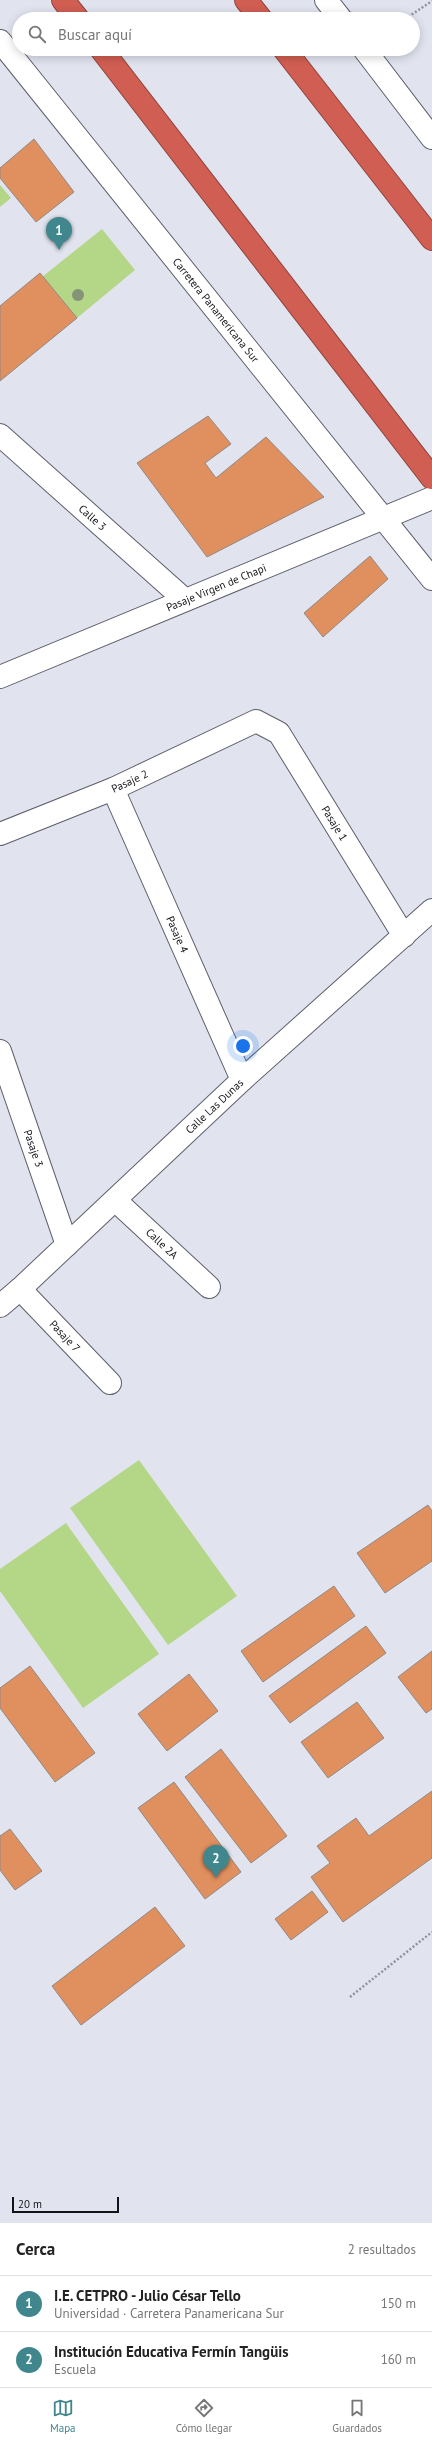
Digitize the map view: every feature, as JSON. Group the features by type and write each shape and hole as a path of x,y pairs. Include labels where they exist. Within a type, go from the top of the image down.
{"highway":[{"path":"63,0 72,12"},
{"path":"246,0 255,12"},
{"path":"106,56 432,478"},
{"path":"289,56 432,239"}],"street":[{"path":"326,0 335,12"},
{"name":"Carretera Panamericana Sur","path":"0,41 12,56"},
{"name":"Carretera Panamericana Sur","path":"12,56 432,579"},
{"path":"369,56 432,138"},
{"name":"Calle 3","path":"0,435 185,600"},
{"name":"Pasaje Virgen de Chapi","path":"0,677 432,498"},
{"name":"Pasaje 2","path":"0,834 113,789 256,721"},
{"name":"Pasaje 1","path":"256,721 279,733 404,936"},
{"name":"Pasaje 4","path":"113,789 242,1080"},
{"name":"Calle Las Dunas","path":"0,1306 20,1290 242,1080 432,910"},
{"name":"Pasaje 3","path":"0,1051 67,1245"},
{"name":"Calle 2A","path":"115,1200 208,1287"},
{"name":"Pasaje 7","path":"20,1290 110,1383"}],"path":[{"path":"416,12 432,1"},
{"path":"350,1997 432,1932"}],"green space":[{"path":"0,185 11,198 0,207"},
{"path":"102,229 135,270 77,318 42,277"},
{"path":"139,1460 237,1596 168,1645 70,1508"},
{"path":"66,1523 159,1654 83,1708 0,1591 0,1569"}],"building":[{"path":"34,139 74,192 36,222 0,178 0,168"},
{"path":"40,273 77,318 0,381 0,306"},
{"path":"208,416 231,444 205,463 216,478 266,437 324,497 207,557 137,463"},
{"path":"370,556 388,579 323,637 304,613"},
{"path":"428,1505 432,1511 432,1561 385,1593 357,1553"},
{"path":"334,1586 355,1616 263,1682 241,1651"},
{"path":"366,1626 386,1653 290,1723 269,1696"},
{"path":"432,1651 432,1709 426,1713 398,1677"},
{"path":"30,1666 95,1753 55,1782 0,1708 0,1688"},
{"path":"189,1674 218,1711 167,1751 138,1714"},
{"path":"357,1702 384,1738 328,1778 301,1742"},
{"path":"221,1749 287,1836 251,1863 185,1777"},
{"path":"174,1782 241,1872 205,1899 138,1808"},
{"path":"432,1791 432,1858 343,1922 311,1877 330,1863 317,1846 356,1818 369,1836"},
{"path":"10,1829 42,1871 15,1890 0,1870 0,1836"},
{"path":"312,1891 328,1912 291,1940 275,1919"},
{"path":"155,1907 185,1946 81,2025 52,1986"}],"place":[{"name":"I.E. CETPRO - Julio César Tello","path":"59,250"},
{"name":"Institución Educativa Fermín Tangüis","path":"216,1878"}]}
